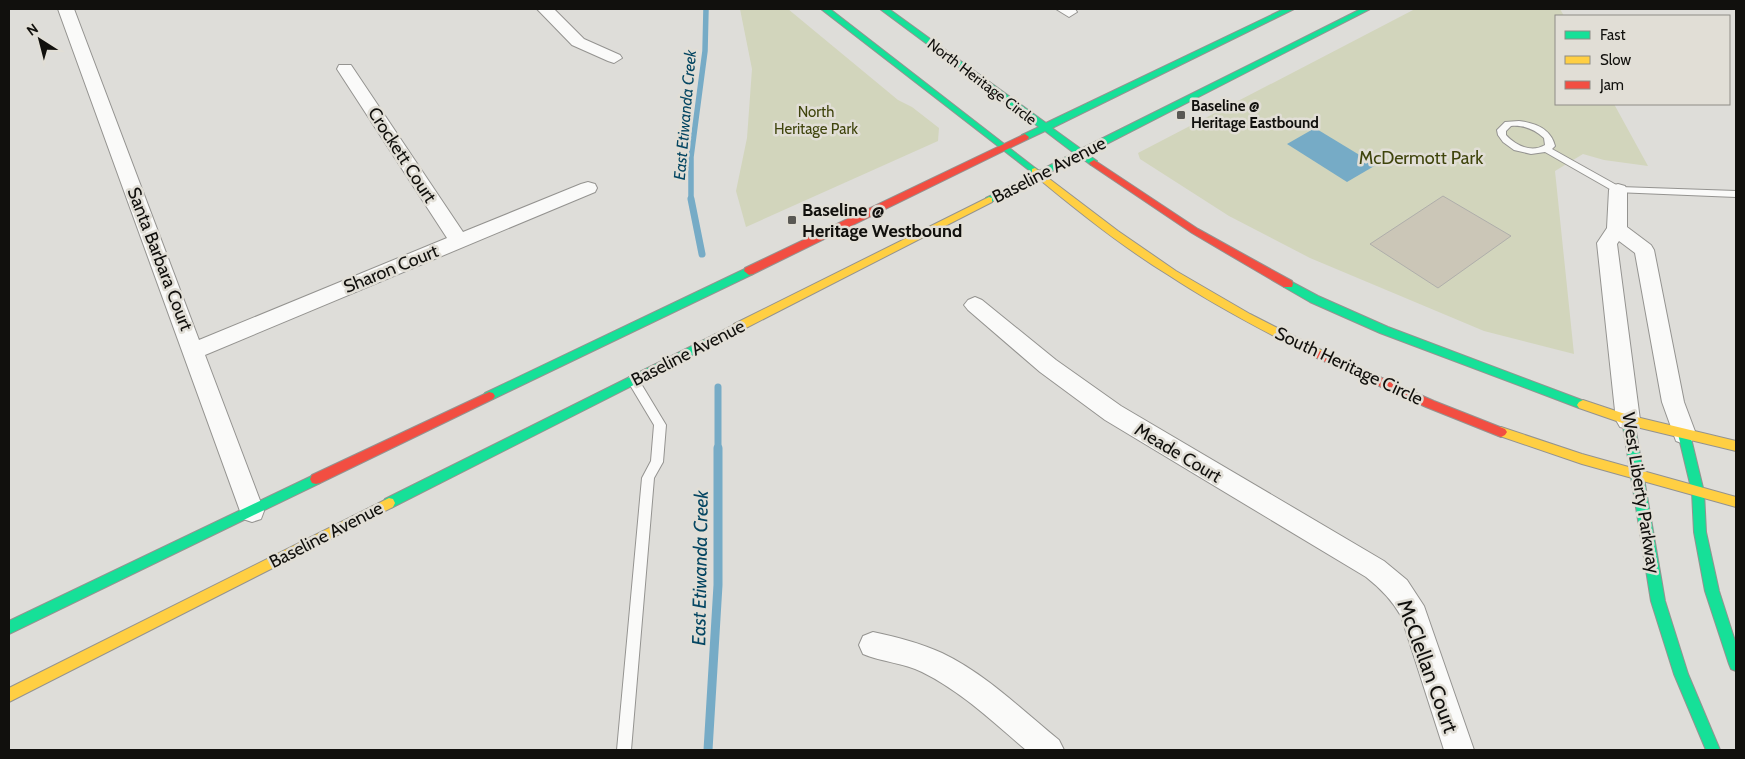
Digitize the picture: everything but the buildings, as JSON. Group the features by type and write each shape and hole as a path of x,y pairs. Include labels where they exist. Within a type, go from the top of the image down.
{"main road":[{"path":"825,9 1004,146"},
{"name":"North Heritage Circle","path":"884,9 1080,153"},
{"path":"9,628 1290,9"},
{"name":"Baseline Avenue","path":"9,695 1366,9"},
{"name":"South Heritage Circle","path":"1004,146 1143,254 1210,296 1314,352 1470,419 1638,476 1736,502"},
{"path":"1080,153 1195,231 1314,299 1423,345 1628,420 1736,446"},
{"name":"West Liberty Parkway","path":"1628,420 1655,580 1665,625 1696,712 1713,750"},
{"path":"1684,434 1698,492 1699,524 1712,591 1736,664"}],"street":[{"name":"Santa Barbara Court","path":"66,9 194,350 252,511"},
{"path":"544,9 578,42 614,58"},
{"name":"Crockett Court","path":"345,69 459,241"},
{"name":"Sharon Court","path":"194,350 588,188"},
{"name":"West Liberty Parkway","path":"1618,190 1617,229 1607,243 1628,420"},
{"path":"1617,229 1644,250 1672,402 1684,434"},
{"name":"Meade Court","path":"975,305 1048,366 1112,413 1375,569 1394,583"},
{"name":"McClellan Court","path":"1394,583 1406,598 1414,615 1459,750"},
{"path":"873,646 908,653 939,666 969,687 1049,750"}],"lane":[{"path":"1546,149 1550,142 1538,128 1514,123 1508,124 1501,130 1505,140 1518,148 1534,151 1546,149 1618,190 1736,194"},
{"path":"624,750 648,478 657,462 660,425 633,380"}],"green space":[{"name":"North Heritage Park","path":"740,9 788,9 898,100 912,107 939,128 938,141 746,227 736,191 747,138 752,69"},
{"name":"McDermott Park","path":"1415,9 1560,9 1563,15 1555,15 1555,105 1615,105 1648,166 1604,160 1583,154 1555,171 1574,354 1484,331 1310,258 1229,216 1140,159 1138,153"}],"water":[{"path":"1315,128 1376,165 1347,182 1287,144"}],"waterway":[{"name":"East Etiwanda Creek","path":"691,199 691,157 705,51 706,9"},
{"name":"East Etiwanda Creek","path":"691,199 702,254"},
{"name":"East Etiwanda Creek","path":"708,750 718,585 718,387"}],"traffic: fast":[{"path":"825,9 1035,171"},
{"path":"884,9 1094,163"},
{"path":"1025,137 1290,9"},
{"path":"989,200 1366,9"},
{"path":"489,396 749,271"},
{"path":"1288,284 1314,299 1384,330 1583,405"},
{"path":"389,503 738,327"},
{"path":"1628,420 1658,601 1681,674 1713,750"},
{"path":"1684,434 1698,492 1700,532 1712,591 1736,664"},
{"path":"9,628 316,479"}],"traffic: slow":[{"path":"1035,171 1103,225 1173,274 1271,330 1321,355"},
{"path":"738,327 989,200"},
{"path":"1583,405 1628,420 1736,446"},
{"path":"1501,432 1582,459 1736,502"},
{"path":"9,695 389,503"}],"traffic: jam":[{"path":"749,271 1025,137"},
{"path":"1094,163 1195,231 1288,284"},
{"path":"1321,355 1430,404 1501,432"},
{"path":"316,479 489,396"}],"place":[{"name":"Baseline @ Heritage Eastbound","path":"1181,115"},
{"name":"Baseline @ Heritage Westbound","path":"792,220"}]}
